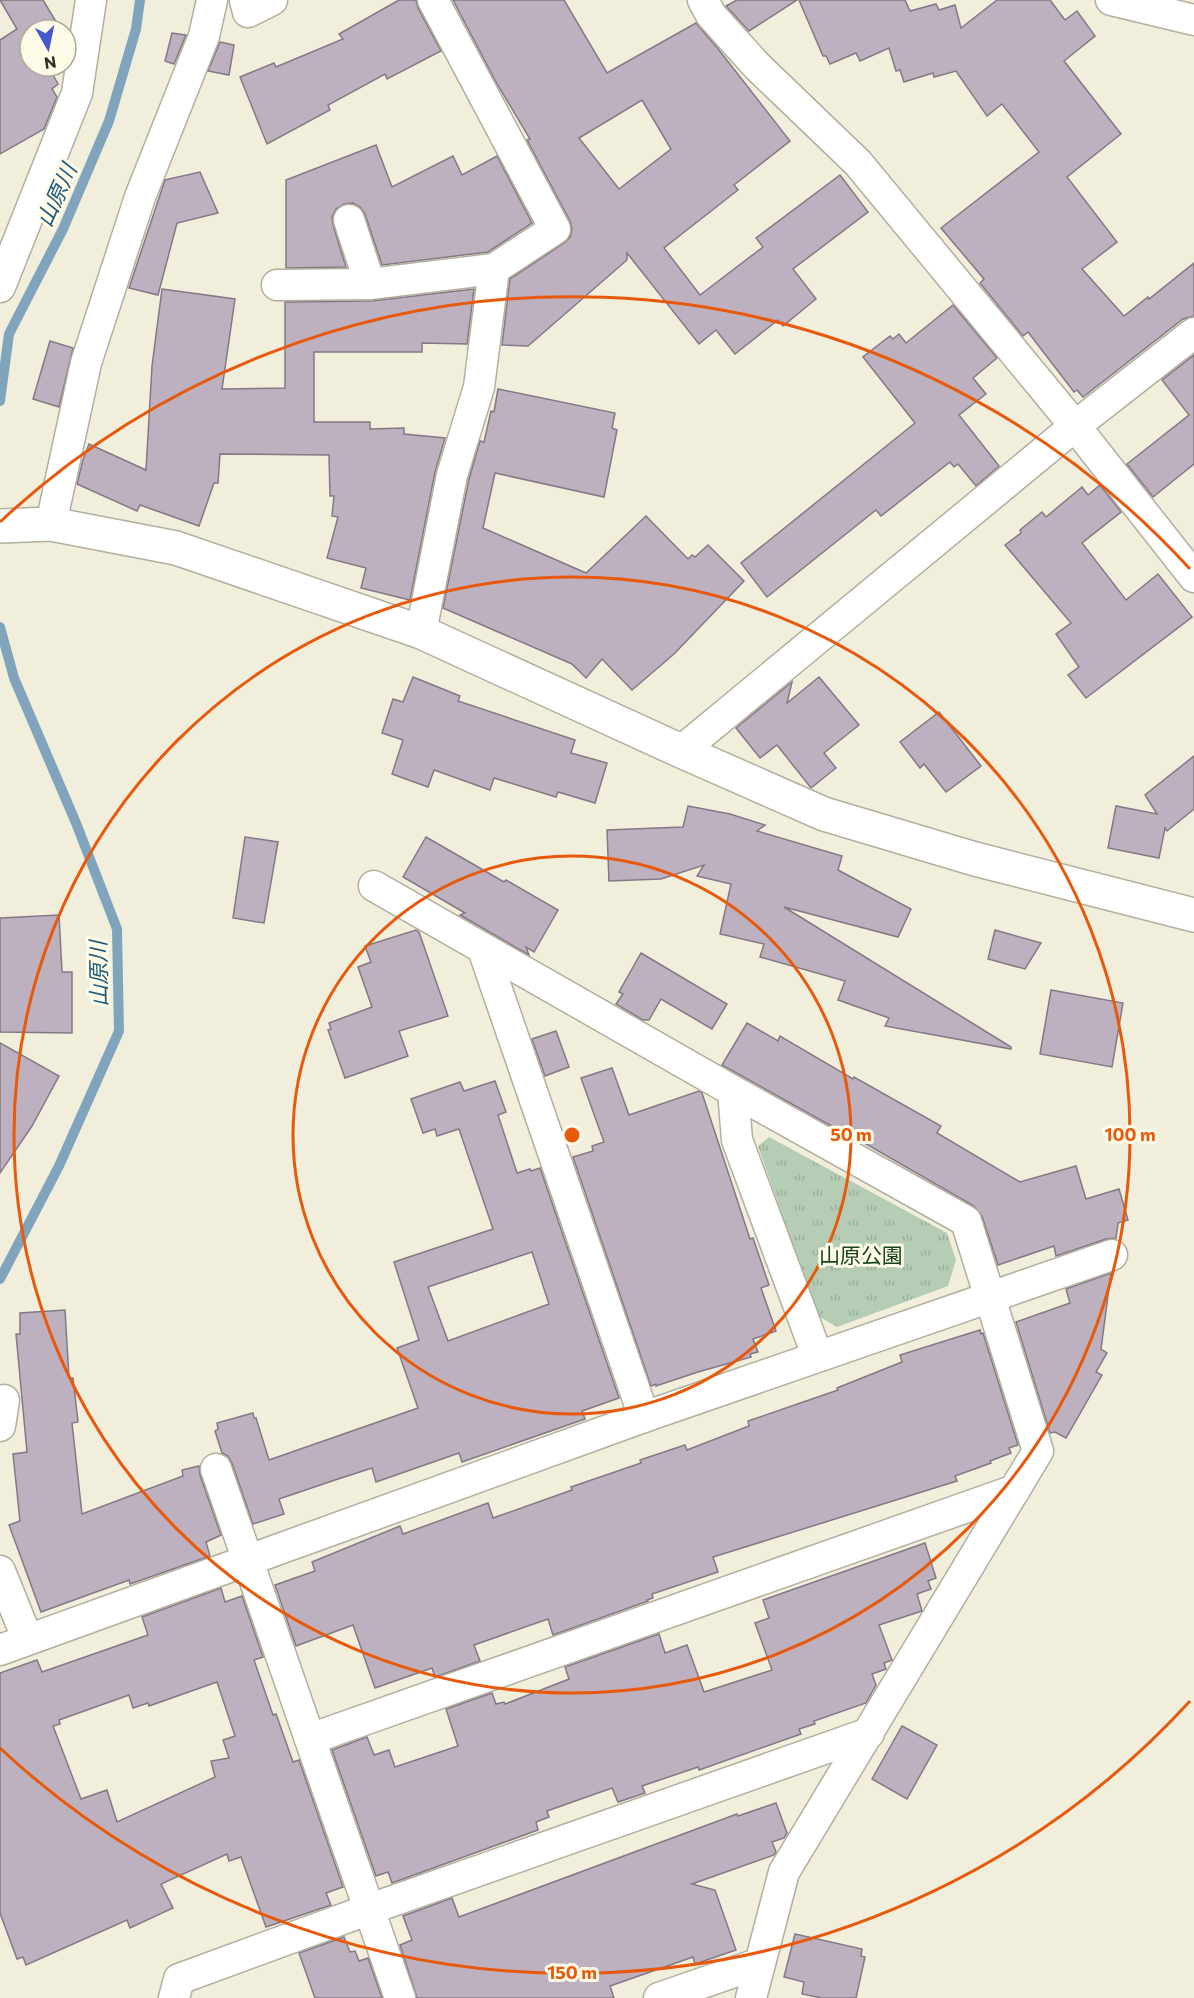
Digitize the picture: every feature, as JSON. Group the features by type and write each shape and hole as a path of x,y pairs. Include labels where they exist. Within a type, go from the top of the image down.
{"street":[{"path":"0,287 76,93 91,0"},
{"path":"51,524 86,363 140,197 204,36 212,0"},
{"path":"245,0 248,12 272,0"},
{"path":"277,285 370,284 494,269 555,229 433,0"},
{"path":"703,0 711,15 757,66 858,164 1075,426 1194,577"},
{"path":"1111,0 1194,20"},
{"path":"349,219 370,284"},
{"path":"421,632 452,475 479,387 494,269"},
{"path":"681,751 1075,426 1194,333"},
{"path":"0,526 51,524 176,548 421,632 824,814 975,859 1194,915"},
{"path":"374,886 966,1221 1038,1451 784,1872 752,1998"},
{"path":"483,949 644,1417"},
{"path":"733,1091 737,1140 817,1355"},
{"path":"0,1650 27,1638 248,1561 817,1355 1112,1255"},
{"path":"216,1469 400,1998"},
{"path":"310,1739 1015,1490"},
{"path":"0,1571 27,1638"},
{"path":"174,1998 179,1979 869,1733"},
{"path":"659,1998 760,1963"}],"green space":[{"name":"山原公園","path":"769,1137 947,1233 956,1260 948,1286 837,1327 818,1316 758,1146"}],"building":[{"path":"0,0 43,0 54,18 18,18 18,78 55,78 58,84 52,89 57,97 44,129 0,154 0,40 17,29"},
{"path":"399,0 416,0 441,51 387,79 385,74 328,105 330,110 267,144 240,77 274,63 276,67 343,39 339,34"},
{"path":"453,0 564,0 607,73 696,23 790,141 734,185 738,190 664,248 700,295 763,247 756,238 840,175 868,212 793,269 816,299 783,326 778,320 735,354 716,330 699,344 627,253 627,260 528,346 502,345 510,279 564,243 570,237 572,229 570,221 527,140 530,139 496,82","holes":["642,100 671,149 619,189 579,138"]},
{"path":"737,0 797,0 749,31 726,6"},
{"path":"799,0 905,0 910,11 936,4 939,10 955,5 961,28 997,0 1050,0 1065,20 1077,11 1095,36 1064,61 1121,134 1067,177 1117,242 1082,269 1124,316 1194,263 1194,316 1183,319 1083,397 1077,390 1074,392 1028,332 1023,336 980,283 984,279 941,228 1039,152 1002,104 987,116 956,71 934,77 933,73 904,82 900,70 896,71 889,48 860,61 856,53 830,64 826,56 823,56"},
{"path":"172,33 186,35 174,64 165,61"},
{"path":"220,42 234,45 229,75 208,71"},
{"path":"376,145 392,187 453,156 462,175 497,156 532,223 488,252 382,265 365,214 353,203 344,204 336,209 332,217 346,267 286,268 286,180"},
{"path":"200,172 218,213 177,223 158,295 129,288 165,180"},
{"path":"162,289 235,299 222,389 285,388 285,302 372,301 474,289 467,344 422,343 422,352 314,352 314,422 370,422 370,429 404,428 404,434 445,438 435,472 410,600 361,588 366,568 327,558 338,517 332,516 334,496 330,496 329,455 220,454 218,483 214,483 199,526 140,505 137,511 77,484 89,444 146,470 152,366"},
{"path":"953,305 997,358 973,378 986,394 959,415 999,466 976,486 958,464 954,467 950,462 881,516 876,510 767,597 741,563 915,423 863,357 890,336 893,339 899,334 906,343"},
{"path":"50,341 73,348 59,407 33,399"},
{"path":"1194,355 1194,464 1153,497 1127,464 1189,415 1162,380"},
{"path":"498,389 615,413 612,428 617,430 604,497 495,473 483,528 586,573 646,516 688,559 692,555 695,557 708,545 744,581 674,654 632,690 602,659 586,678 572,664 443,608 469,479 480,441 484,442 491,411 494,412"},
{"path":"1100,485 1121,512 1082,543 1126,600 1158,574 1192,617 1086,698 1068,675 1079,667 1056,634 1071,623 1005,545 1042,512 1046,517 1082,487 1088,495"},
{"path":"413,677 460,696 458,701 575,740 571,753 607,763 595,803 558,792 556,797 494,778 490,790 434,770 428,787 392,774 403,740 382,733 393,699 403,702"},
{"path":"819,677 859,725 824,753 836,768 811,788 777,745 760,758 736,728 792,682 787,703"},
{"path":"939,712 981,766 946,792 924,764 920,768 900,742"},
{"path":"1194,756 1194,809 1167,831 1165,828 1159,858 1108,848 1116,806 1157,814 1145,795"},
{"path":"688,806 730,814 765,825 757,831 842,856 838,870 911,909 898,937 784,907 1011,1049 885,1026 889,1018 838,1000 845,981 760,957 764,944 720,934 731,884 697,876 704,865 661,879 609,881 607,830 683,827"},
{"path":"245,837 278,842 264,923 233,918"},
{"path":"426,837 558,910 534,952 526,947 529,955 460,915 465,913 403,877"},
{"path":"59,915 62,972 72,972 72,1033 0,1032 0,918"},
{"path":"416,930 419,932 448,1016 399,1031 408,1056 345,1078 328,1030 331,1029 329,1023 372,1007 358,967 371,962 365,946"},
{"path":"995,930 1041,943 1025,969 988,959"},
{"path":"641,953 727,1004 712,1029 661,999 649,1020 643,1020 616,1004 623,994 619,992"},
{"path":"1051,990 1123,1003 1112,1067 1040,1054"},
{"path":"747,1023 778,1041 780,1036 853,1079 854,1077 941,1126 937,1133 1020,1182 1076,1166 1086,1199 1119,1189 1128,1220 1118,1223 1116,1238 1106,1239 1056,1256 1054,1246 998,1265 982,1216 974,1206 722,1065"},
{"path":"556,1031 569,1067 545,1076 532,1039"},
{"path":"0,1043 59,1076 32,1126 0,1173"},
{"path":"612,1068 629,1115 699,1091 702,1093 750,1239 753,1238 769,1285 761,1288 776,1331 753,1339 758,1352 750,1354 751,1357 656,1386 656,1384 651,1386 573,1157 593,1151 592,1146 604,1142 581,1078"},
{"path":"495,1081 506,1112 498,1115 517,1173 540,1168 619,1398 582,1411 585,1419 462,1462 459,1453 376,1482 372,1468 279,1499 284,1514 253,1524 232,1463 228,1456 222,1453 215,1431 218,1429 217,1423 253,1413 269,1460 418,1408 397,1348 419,1340 394,1262 493,1229 459,1129 437,1136 435,1129 423,1133 411,1099 460,1082 464,1091","holes":["532,1252 549,1304 448,1341 428,1287"]},
{"path":"1111,1273 1101,1349 1107,1353 1096,1372 1102,1375 1066,1438 1055,1432 1050,1433 1016,1322 1070,1303 1066,1289"},
{"path":"65,1310 69,1378 73,1378 78,1422 72,1423 82,1514 183,1476 182,1470 199,1466 221,1535 206,1542 210,1556 130,1584 129,1580 41,1612 9,1525 20,1521 13,1454 27,1452 16,1334 20,1334 20,1313"},
{"path":"980,1330 981,1334 983,1333 1018,1445 1009,1448 1011,1453 990,1461 991,1463 955,1476 957,1481 713,1557 718,1572 652,1594 653,1598 648,1601 553,1635 548,1619 474,1645 480,1661 435,1677 432,1668 375,1688 353,1625 296,1646 275,1585 315,1571 312,1562 400,1526 403,1534 488,1503 493,1518 572,1490 571,1487 641,1463 640,1460 685,1445 687,1450 749,1426 748,1421 838,1390 837,1388 902,1362 900,1355"},
{"path":"925,1543 936,1578 928,1581 931,1589 917,1594 922,1611 879,1625 892,1660 884,1663 886,1669 872,1674 876,1685 866,1703 814,1721 815,1724 799,1729 801,1734 699,1770 698,1767 642,1786 645,1793 618,1802 612,1788 547,1811 549,1817 536,1822 538,1830 392,1883 388,1872 376,1876 332,1750 367,1737 374,1755 389,1750 395,1767 458,1746 446,1709 492,1693 496,1704 504,1702 505,1704 569,1679 565,1667 659,1634 665,1653 687,1645 704,1692 772,1670 755,1623 769,1618 763,1600"},
{"path":"221,1588 225,1602 242,1596 263,1657 254,1660 273,1715 276,1714 293,1762 299,1760 343,1887 326,1893 331,1905 266,1927 241,1857 229,1861 227,1854 161,1884 173,1908 130,1928 127,1920 26,1965 23,1957 17,1959 0,1913 0,1673 37,1660 42,1672 148,1635 142,1617","holes":["217,1682 235,1736 223,1740 229,1758 211,1761 215,1777 117,1822 107,1790 81,1799 53,1726 60,1724 59,1720 129,1695 133,1708 148,1703 149,1706"]},
{"path":"902,1726 937,1745 907,1799 872,1779"},
{"path":"776,1803 787,1833 784,1838 772,1842 776,1852 774,1855 692,1884 715,1890 736,1950 695,1964 693,1957 610,1986 614,1998 417,1998 400,1945 412,1940 403,1916 452,1898 459,1917 737,1814 738,1816"},
{"path":"795,1934 862,1949 861,1956 865,1957 856,1998 822,1998 802,1994 804,1982 784,1977"},
{"path":"344,1937 350,1952 355,1951 359,1961 368,1958 382,1998 315,1998 299,1953"}],"waterway":[{"name":"山原川","path":"0,401 9,334 63,229 109,121 136,29 140,0"},
{"name":"山原川","path":"0,627 14,678 76,823 117,929 119,1031 59,1166 0,1279"}]}
